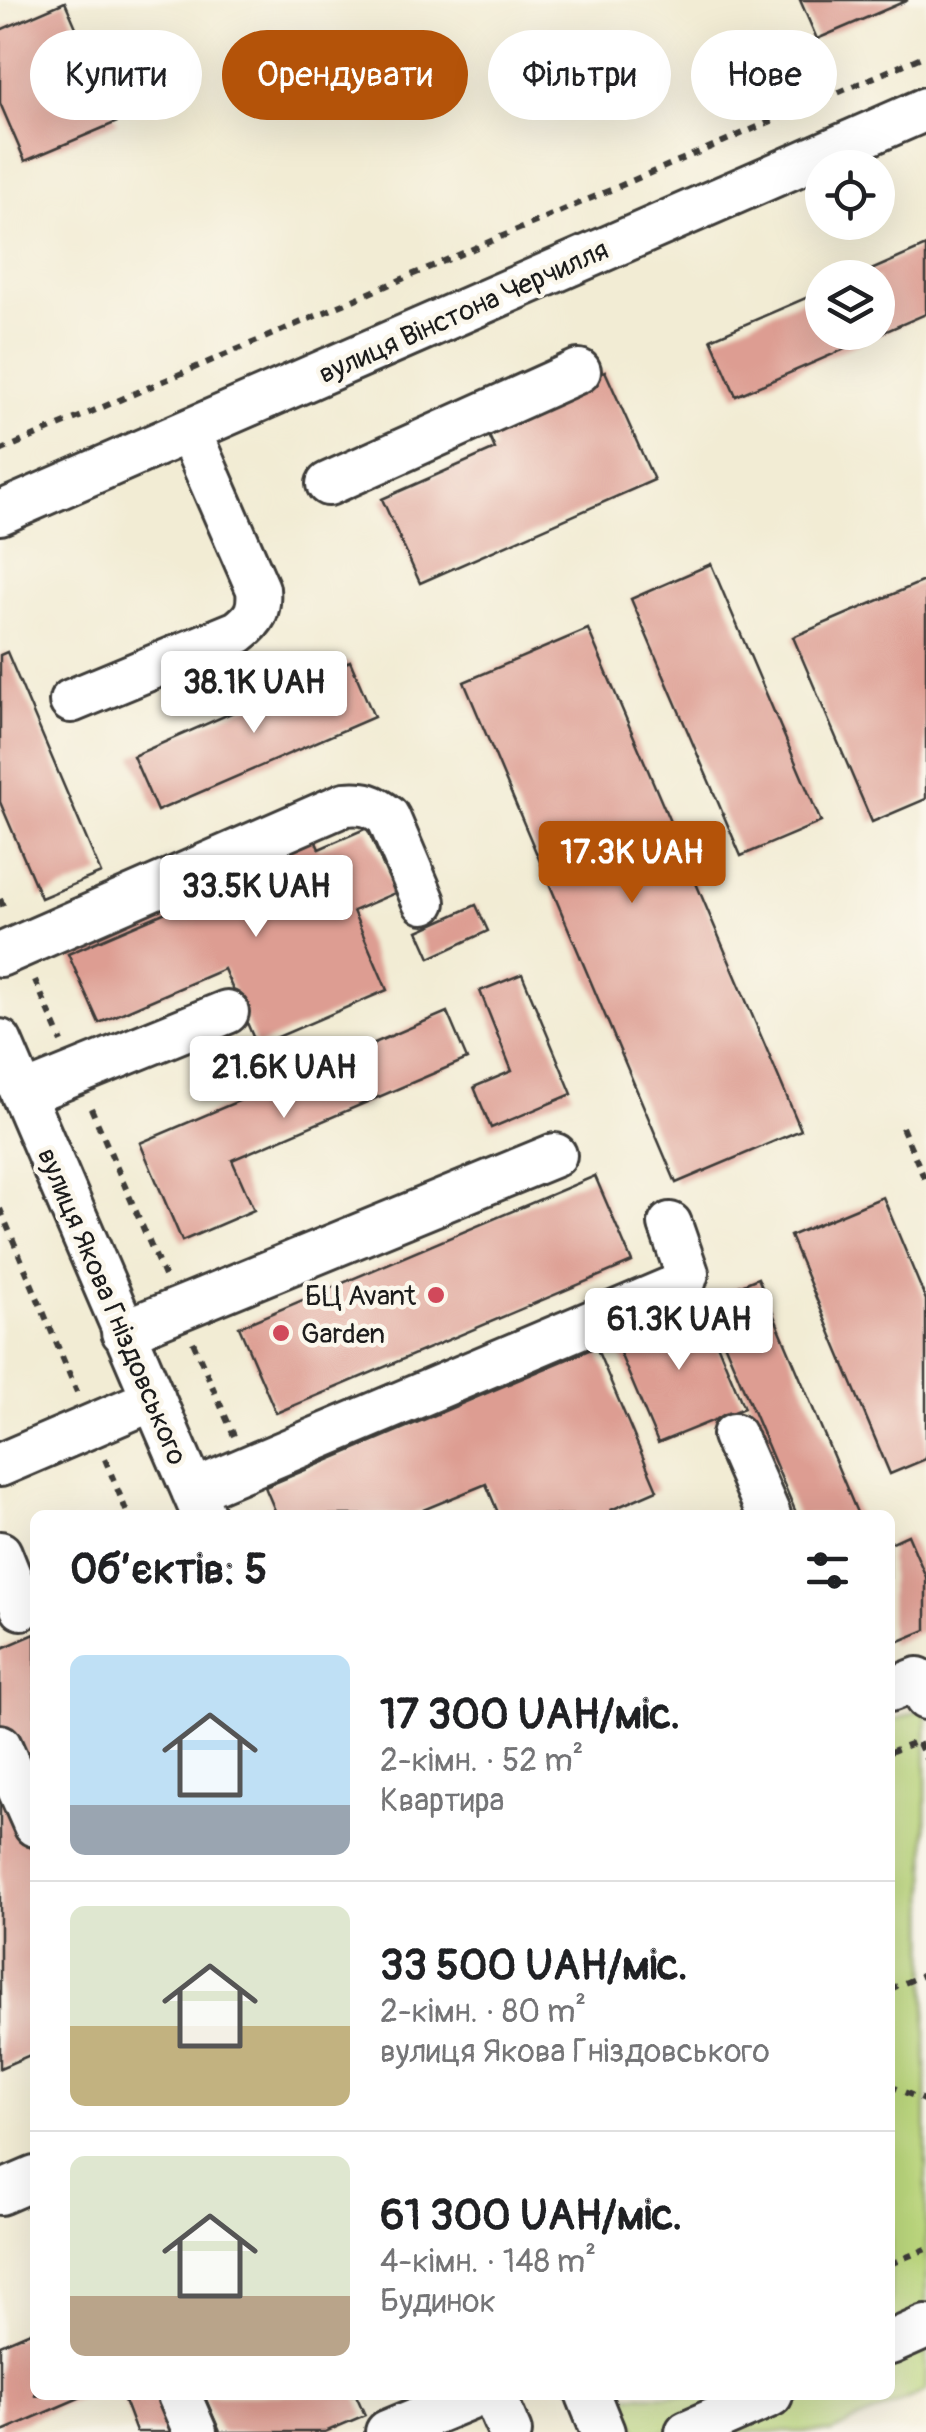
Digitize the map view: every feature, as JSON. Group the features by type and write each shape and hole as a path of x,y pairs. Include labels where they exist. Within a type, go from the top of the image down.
{"street":[{"name":"вулиця Вінстона Черчилля","path":"0,514 926,110"},
{"path":"328,484 579,371"},
{"path":"72,701 238,632 253,620 259,605 258,589 189,431"},
{"path":"10,950 345,804 362,802 388,817 424,902"},
{"path":"23,1095 227,1012"},
{"name":"вулиця Якова Гніздовського","path":"0,1041 198,1503"},
{"path":"123,1332 555,1155"},
{"path":"198,1503 684,1282 687,1273 670,1224"},
{"path":"0,1465 154,1398"},
{"path":"734,1435 767,1510"},
{"path":"0,1553 22,1608"},
{"path":"895,1688 918,1678 926,1698"},
{"path":"0,1746 30,1814"},
{"path":"0,2193 30,2180"},
{"path":"895,2341 926,2327"},
{"path":"181,2400 195,2432"},
{"path":"386,2432 464,2400"},
{"path":"496,2400 510,2432"},
{"path":"590,2400 604,2432"},
{"path":"688,2432 761,2400"}],"path":[{"path":"0,451 926,55"},
{"path":"0,899 10,950 67,1053"},
{"path":"90,1106 168,1284"},
{"path":"902,1127 926,1182"},
{"path":"0,1209 126,1510"},
{"path":"191,1337 237,1444"},
{"path":"895,1750 918,1740 926,1759"},
{"path":"895,1987 926,1974"},
{"path":"895,2088 926,2100"},
{"path":"895,2262 926,2249"}],"green space":[{"path":"923,1709 926,1716 926,2391 831,2432 637,2432 623,2400 895,2400 895,1720"}],"building":[{"path":"800,0 908,0 837,30 813,30"},
{"path":"65,2 77,30 30,30 30,120 117,122 25,161 0,103 0,30"},
{"path":"926,246 926,314 895,327 895,260"},
{"path":"805,298 805,350 843,350 736,396 711,339"},
{"path":"605,371 654,480 420,583 382,499 495,449 484,424"},
{"path":"711,564 821,822 741,856 631,599"},
{"path":"926,580 926,799 872,822 793,637"},
{"path":"588,629 801,1130 676,1183 464,682"},
{"path":"7,652 101,873 41,898 0,802 0,655"},
{"path":"350,661 374,717 157,811 133,756"},
{"path":"367,828 395,893 353,911 387,990 257,1046 224,969 99,1023 68,954 257,873 251,857 311,831 319,849"},
{"path":"476,905 488,931 430,958 418,931"},
{"path":"522,974 572,1094 491,1128 474,1087 512,1071 480,991"},
{"path":"447,1012 467,1059 232,1160 254,1210 182,1241 140,1143"},
{"name":"БЦ Avant","path":"595,1176 632,1262 276,1413 239,1327"},
{"path":"883,1197 926,1300 926,1459 890,1474 790,1236"},
{"path":"758,1278 856,1510 795,1510 706,1300"},
{"path":"700,1303 744,1408 658,1443 614,1339"},
{"path":"596,1347 657,1490 611,1510 497,1510 486,1484 423,1510 275,1510 265,1487"},
{"path":"908,1535 926,1577 926,1630 895,1643 895,1541"},
{"path":"30,1636 30,2055 0,2068 0,1649"},
{"path":"30,2332 30,2400 74,2400 0,2432 0,2345"},
{"path":"124,2400 158,2400 171,2432 136,2432"},
{"path":"206,2400 358,2400 365,2415 325,2432 220,2432"}],"place":[{"name":"БЦ Avant","path":"436,1295"},
{"name":"Garden","path":"281,1333"}]}
